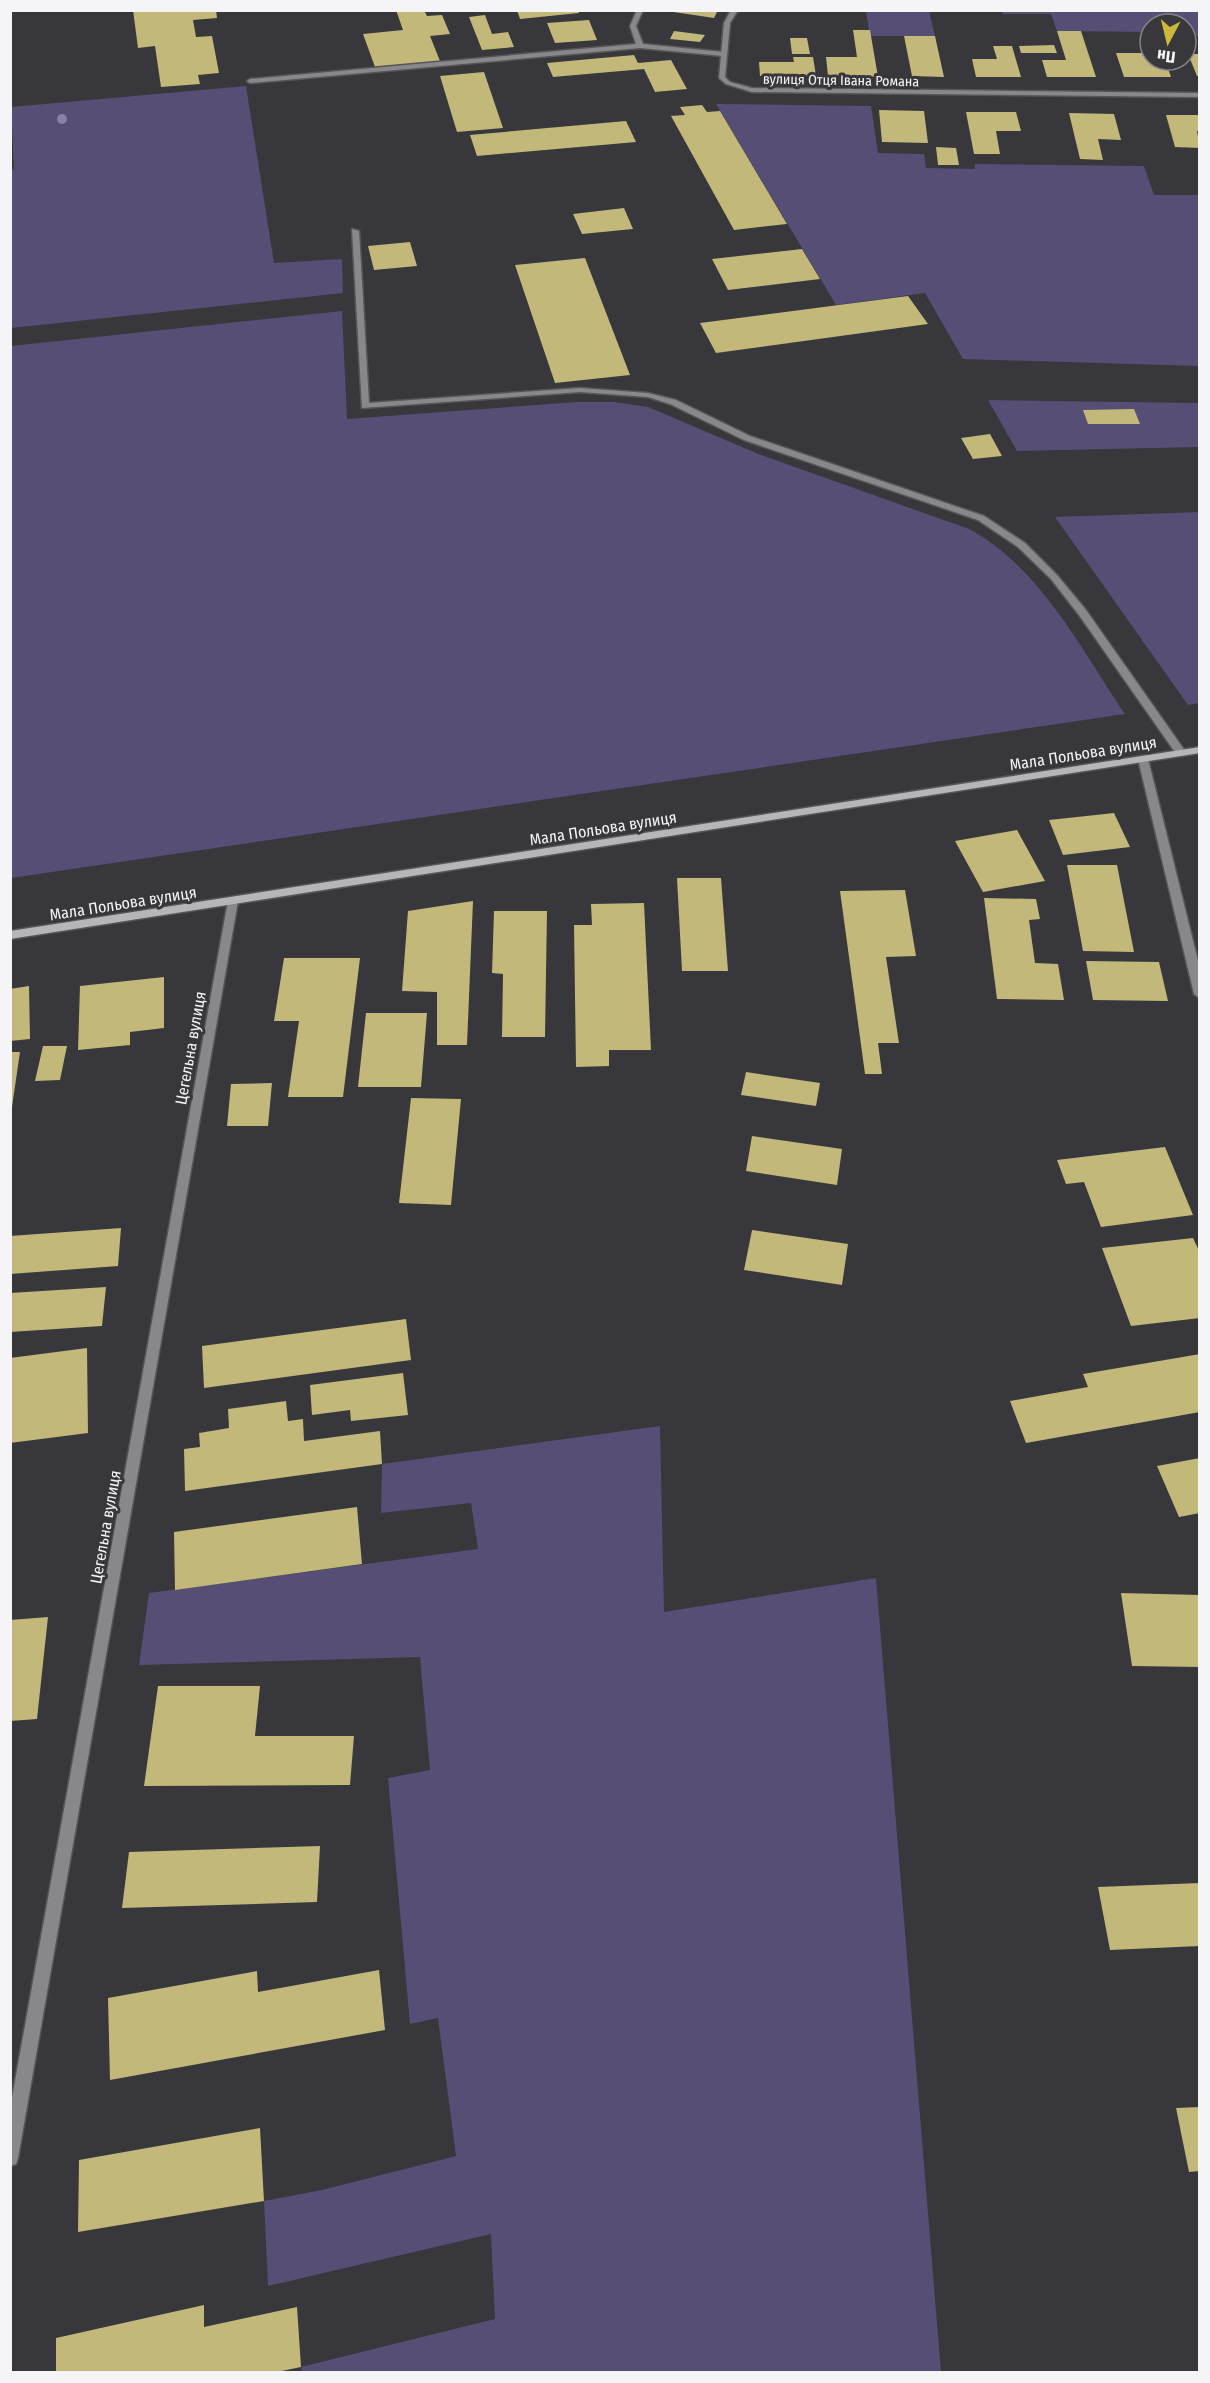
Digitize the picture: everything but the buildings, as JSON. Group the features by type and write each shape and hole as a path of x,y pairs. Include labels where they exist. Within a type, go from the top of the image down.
{"street":[{"path":"640,10 633,26 640,46"},
{"path":"250,81 640,46 723,54 727,23 735,10"},
{"name":"вулиця Отця Івана Романа","path":"723,54 722,78 728,83 752,90 1200,95"},
{"path":"355,231 365,406 580,390 648,395 673,402 747,438 981,518 1003,530 1039,558 1063,585 1181,753"},
{"name":"Мала Польова вулиця","path":"10,935 1200,750"},
{"path":"1143,759 1200,994"},
{"name":"Цегельна вулиця","path":"10,2158 233,901"}],"shaded area":[{"path":"866,11 929,11 935,36 870,36"},
{"path":"1002,11 1199,11 1199,36 1198,12 1138,12 1138,32 1057,31 1051,14 1003,14"},
{"path":"246,86 274,263 342,259 343,293 11,328 10,170 14,169 11,107"},
{"path":"716,104 871,106 878,153 924,154 926,168 975,169 975,164 1144,166 1154,195 1199,195 1199,366 963,359 925,293 836,305"},
{"path":"342,311 347,419 577,402 614,402 648,407 761,455 969,529 994,545 1038,587 1057,611 1125,714 11,878 11,346"},
{"path":"988,400 1199,403 1199,447 1017,451"},
{"path":"1199,512 1199,703 1188,705 1055,517"},
{"path":"660,1426 664,1612 876,1578 941,2372 302,2372 301,2367 495,2319 491,2234 268,2286 264,2201 322,2190 456,2156 438,2018 410,2024 388,1778 430,1770 420,1657 139,1665 149,1593 478,1549 471,1503 381,1513 382,1464"}]}
